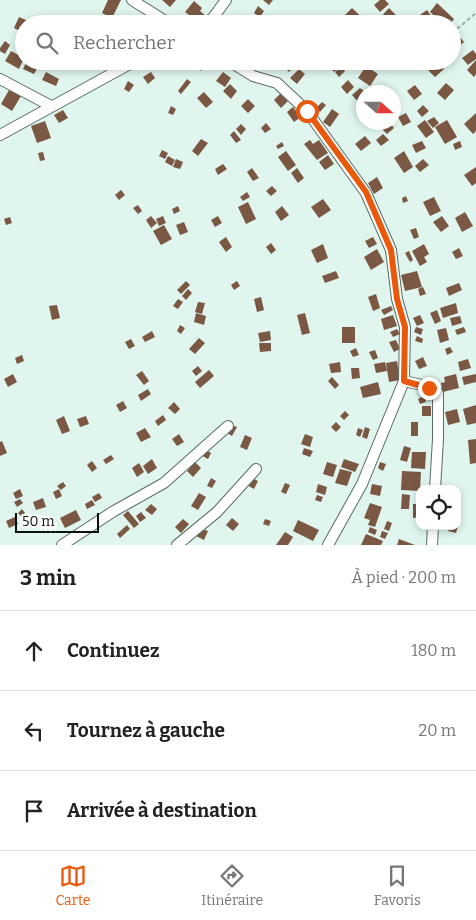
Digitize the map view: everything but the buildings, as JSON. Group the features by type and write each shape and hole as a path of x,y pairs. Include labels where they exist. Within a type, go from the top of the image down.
{"street":[{"path":"132,0 156,15"},
{"path":"215,15 226,0"},
{"path":"0,135 118,70"},
{"path":"243,70 253,76 277,82 307,111 366,192 391,250 397,299 405,327 404,381 362,484 328,545"},
{"path":"0,79 51,106"},
{"path":"404,381 422,385 438,393 435,485"},
{"path":"62,545 114,511 164,483 228,426"},
{"path":"177,545 217,512 256,469"},
{"path":"432,545 433,530"}],"path":[{"path":"461,26 476,13"}],"route":[{"path":"307,111 366,192 391,250 397,299 405,327 404,381 429,388"}]}
